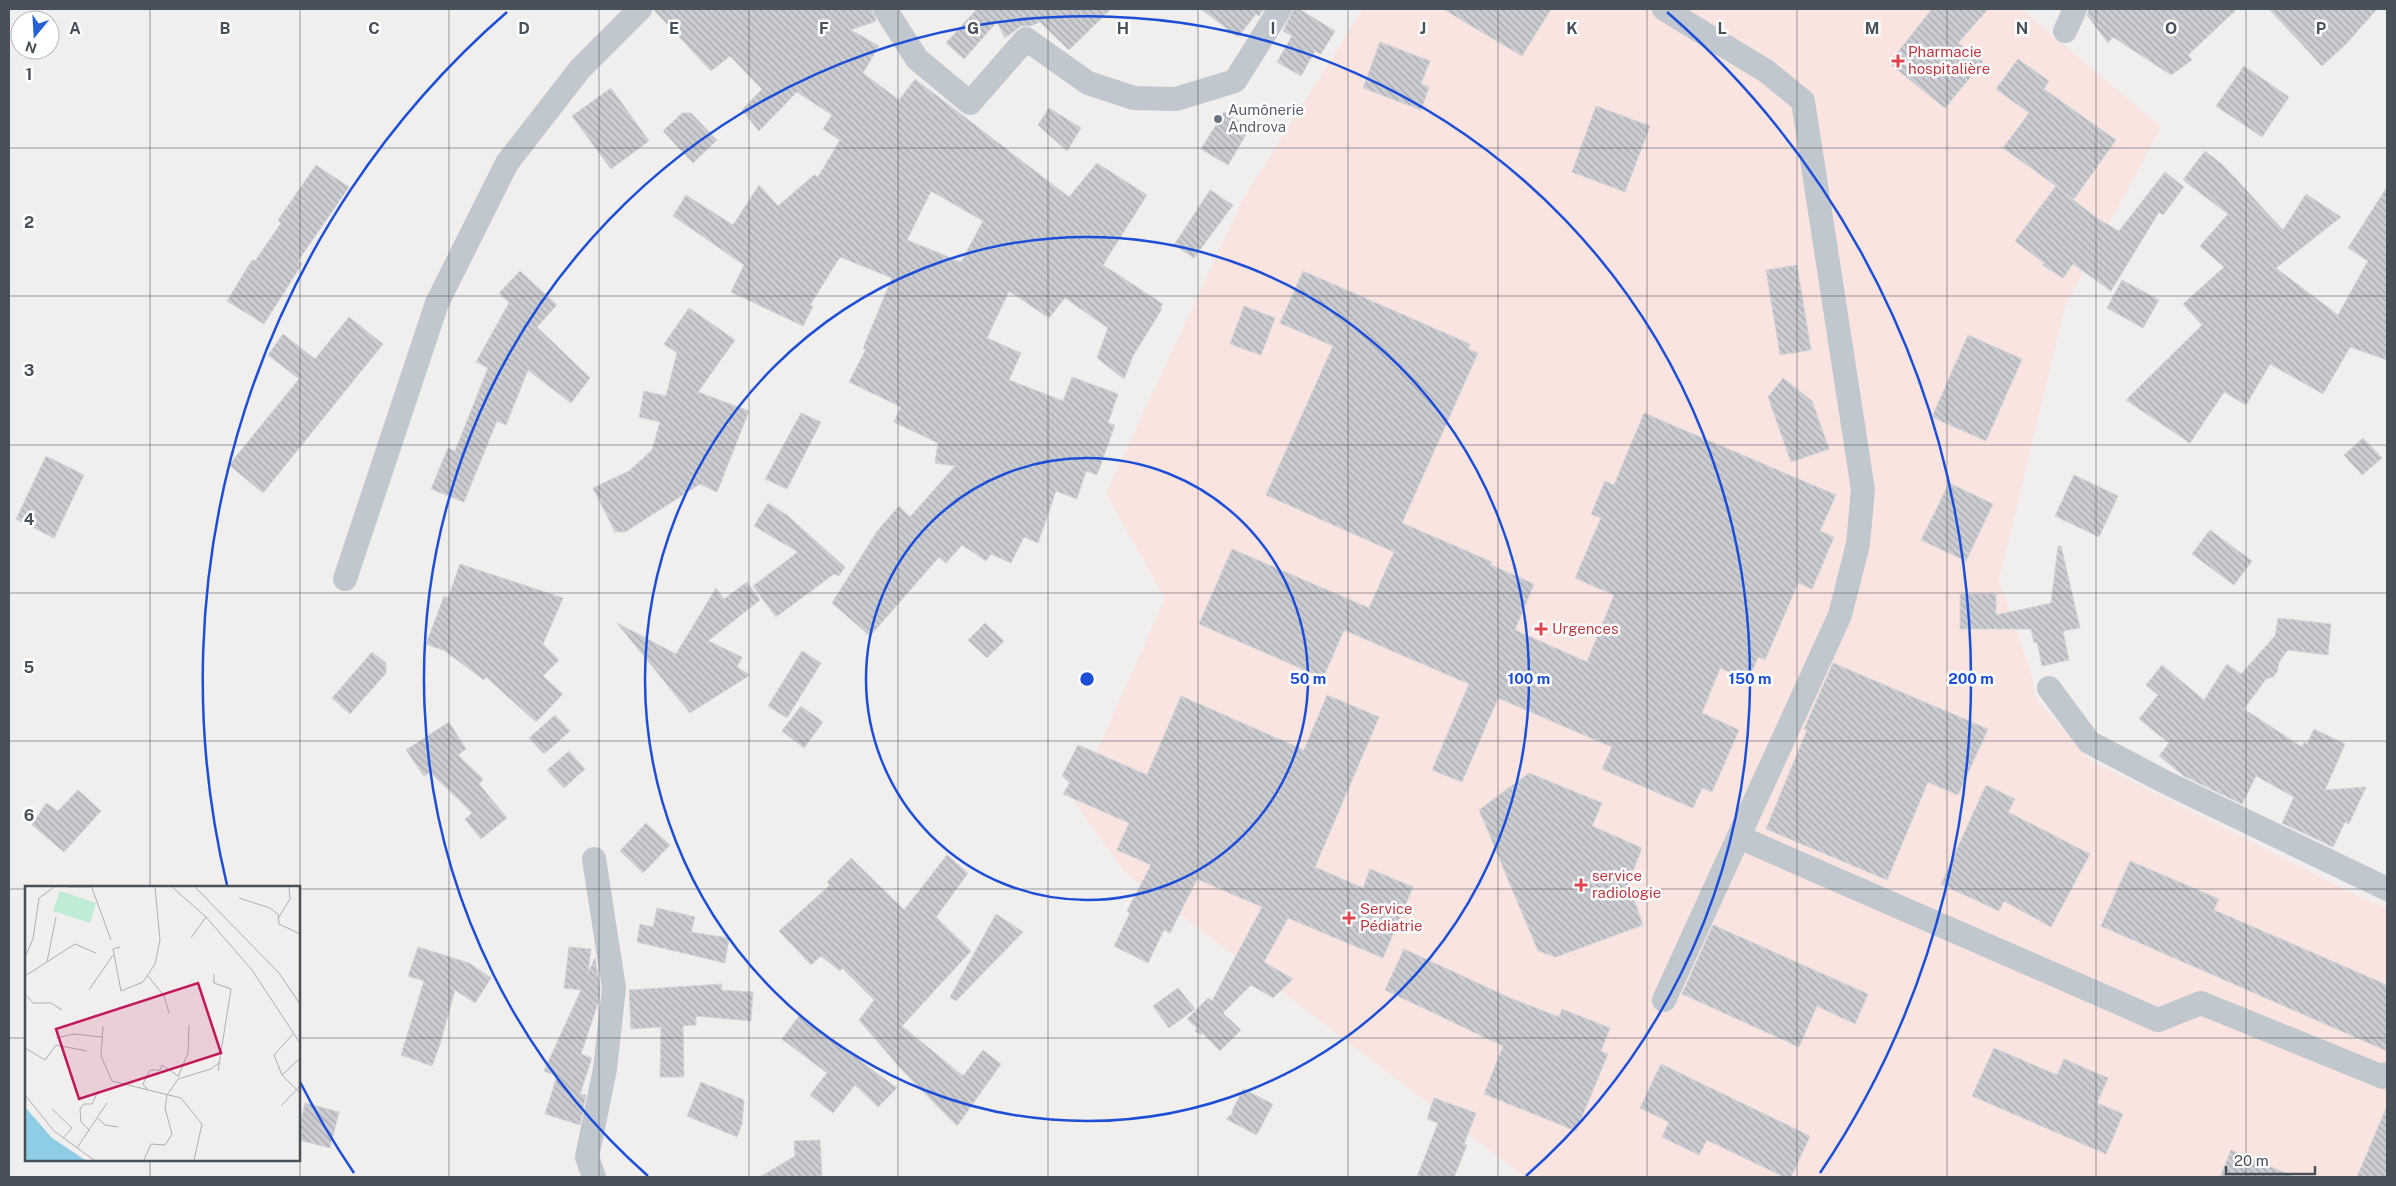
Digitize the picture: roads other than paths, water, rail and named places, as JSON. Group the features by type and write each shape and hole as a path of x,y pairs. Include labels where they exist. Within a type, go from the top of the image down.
{"street":[{"path":"345,579 437,303 507,164 580,69 640,9"},
{"path":"885,9 917,59 970,103 1026,39 1088,83 1134,98 1176,99 1235,81 1280,9"},
{"path":"1664,9 1766,71 1804,102 1864,490 1858,544 1840,615 1664,1000"},
{"path":"2065,31 2075,9"},
{"path":"2049,688 2088,742 2165,782 2387,889"},
{"path":"1739,837 2158,1020 2201,1003 2383,1076 2387,1074"},
{"path":"594,859 614,988 605,1069 587,1157 594,1177"}],"place":[{"name":"Pharmacie hospitalière","path":"1898,61"},
{"name":"Aumônerie Androva","path":"1218,119"},
{"name":"Urgences","path":"1541,629"},
{"name":"service radiologie","path":"1581,885"},
{"name":"Service Pédiatrie","path":"1349,918"}]}
